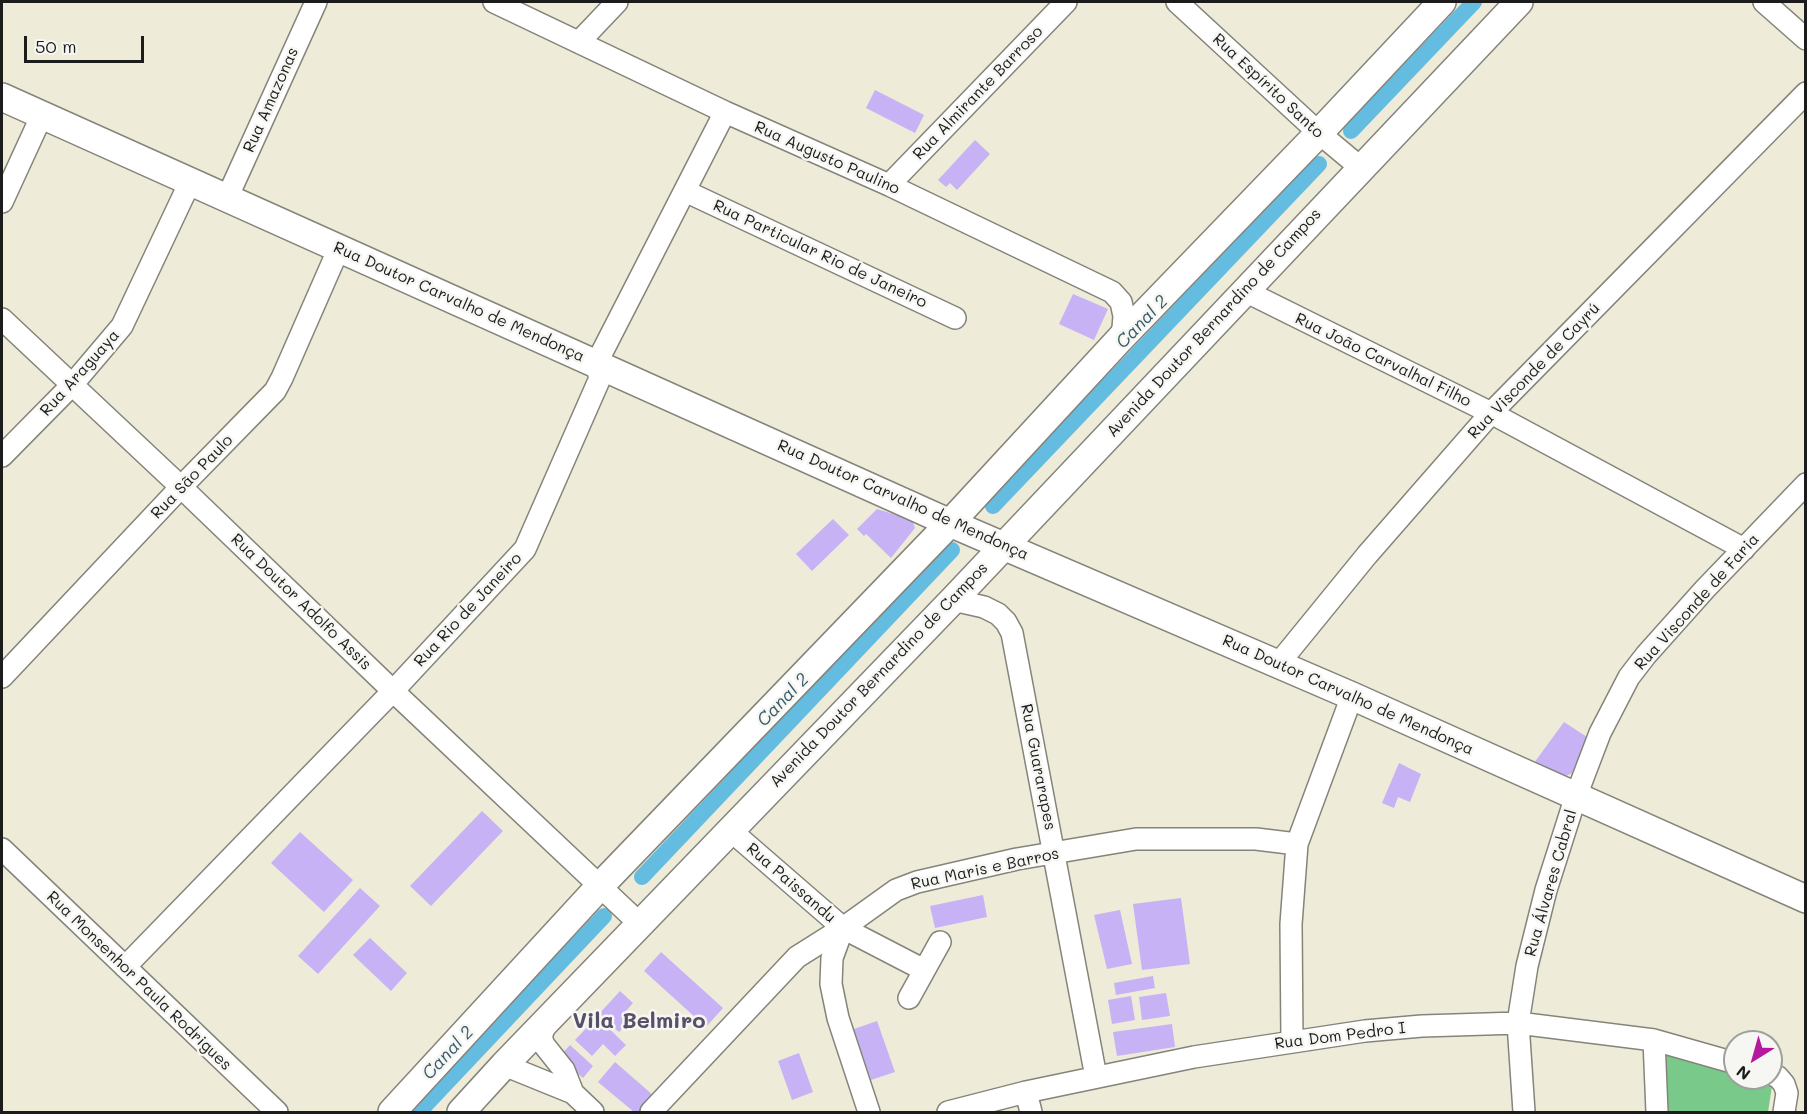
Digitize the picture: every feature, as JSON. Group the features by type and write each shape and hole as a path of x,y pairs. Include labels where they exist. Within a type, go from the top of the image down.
{"main road":[{"path":"392,1113 600,886 950,523 1119,340 1442,2"},
{"name":"Avenida Doutor Bernardino de Campos","path":"461,1113 639,924 953,600 1519,2"},
{"name":"Rua Doutor Carvalho de Mendonça","path":"2,97 950,523 1279,663 1806,899"}],"street":[{"name":"Rua Amazonas","path":"227,198 316,2"},
{"name":"Rua Augusto Paulino","path":"494,2 725,112 889,185 1112,292 1121,302 1125,316 1119,340"},
{"path":"579,42 617,2"},
{"name":"Rua Almirante Barroso","path":"889,185 1066,2"},
{"name":"Rua Espírito Santo","path":"1177,2 1318,133 1361,168"},
{"path":"1764,2 1806,39"},
{"name":"Rua Visconde de Cayrú","path":"1279,663 1367,555 1491,413 1806,93"},
{"name":"Rua Rio de Janeiro","path":"125,967 393,691 525,549 600,378 596,364 725,112"},
{"path":"2,202 42,115"},
{"name":"Rua Araguaya","path":"2,456 72,385 122,327 190,182"},
{"name":"Rua Particular Rio de Janeiro","path":"685,190 955,318"},
{"name":"Rua São Paulo","path":"2,678 181,487 275,391 339,248"},
{"name":"Rua João Carvalhal Filho","path":"1245,291 1491,413 1744,549"},
{"name":"Rua Doutor Adolfo Assis","path":"2,319 639,924"},
{"name":"Rua Visconde de Faria","path":"1576,796 1600,733 1629,677 1705,589 1806,484"},
{"name":"Rua Guararapes","path":"953,600 977,604 999,614 1012,633 1096,1077"},
{"path":"1292,1041 1291,924 1297,844 1352,696"},
{"name":"Rua Álvares Cabral","path":"1524,1113 1518,1023 1536,925 1576,796"},
{"name":"Rua Paissandu","path":"730,830 843,928 832,957 831,984 838,1018 869,1113"},
{"name":"Rua Maris e Barros","path":"651,1113 797,957 896,890 917,882 1017,859 1136,839 1256,839 1297,844"},
{"name":"Rua Monsenhor Paula Rodrigues","path":"2,849 277,1113"},
{"path":"843,928 924,970"},
{"path":"909,998 940,942"},
{"path":"547,1020 541,1036 544,1045 564,1070 573,1093"},
{"name":"Rua Dom Pedro I","path":"948,1113 1026,1092 1194,1057 1365,1031 1422,1026 1518,1023 1654,1040 1723,1060"},
{"path":"1654,1040 1657,1113"},
{"path":"504,1065 573,1093 593,1113"},
{"path":"1783,1083 1787,1093 1784,1113"},
{"path":"1026,1092 1031,1113"}],"green space":[{"path":"1661,1048 1723,1070 1723,1090 1771,1090 1768,1112 1665,1112"}],"building":[{"path":"875,90 924,115 915,133 866,108"},
{"path":"975,140 990,154 957,190 950,183 946,187 938,180"},
{"path":"1073,294 1108,309 1094,340 1059,324"},
{"path":"877,509 912,520 915,528 891,558 866,534 864,536 857,529"},
{"path":"833,519 849,535 812,571 796,554"},
{"path":"1564,722 1587,737 1572,773 1566,776 1534,763"},
{"path":"1399,763 1421,774 1410,802 1398,797 1394,808 1382,803"},
{"path":"482,811 503,831 431,906 410,886"},
{"path":"300,832 353,880 324,912 271,863"},
{"path":"360,888 380,906 318,974 298,956"},
{"path":"983,895 987,917 935,928 930,906"},
{"path":"1181,898 1190,964 1142,970 1133,904"},
{"path":"1120,910 1132,964 1107,969 1094,915"},
{"path":"370,938 407,973 391,991 353,955"},
{"path":"661,952 723,1008 706,1027 644,971"},
{"path":"1153,976 1155,988 1116,995 1114,983"},
{"path":"620,991 633,1003 626,1011 632,1018 619,1032 599,1014"},
{"path":"1166,993 1170,1016 1142,1020 1139,997"},
{"path":"1131,996 1135,1020 1112,1024 1108,1000"},
{"path":"597,1017 626,1045 615,1056 603,1044 592,1056 575,1040"},
{"path":"877,1021 895,1072 871,1080 854,1029"},
{"path":"1172,1024 1175,1047 1117,1056 1113,1032"},
{"path":"570,1045 593,1066 583,1078 559,1057"},
{"path":"799,1053 813,1092 792,1100 778,1061"},
{"path":"615,1062 654,1096 640,1112 634,1112 598,1082"}],"waterway":[{"name":"Canal 2","path":"1351,131 1474,2"},
{"name":"Canal 2","path":"993,506 1319,164"},
{"name":"Canal 2","path":"642,877 952,550"},
{"name":"Canal 2","path":"419,1112 604,916"}],"district":[{"name":"Vila Belmiro","path":"639,1021"}]}
